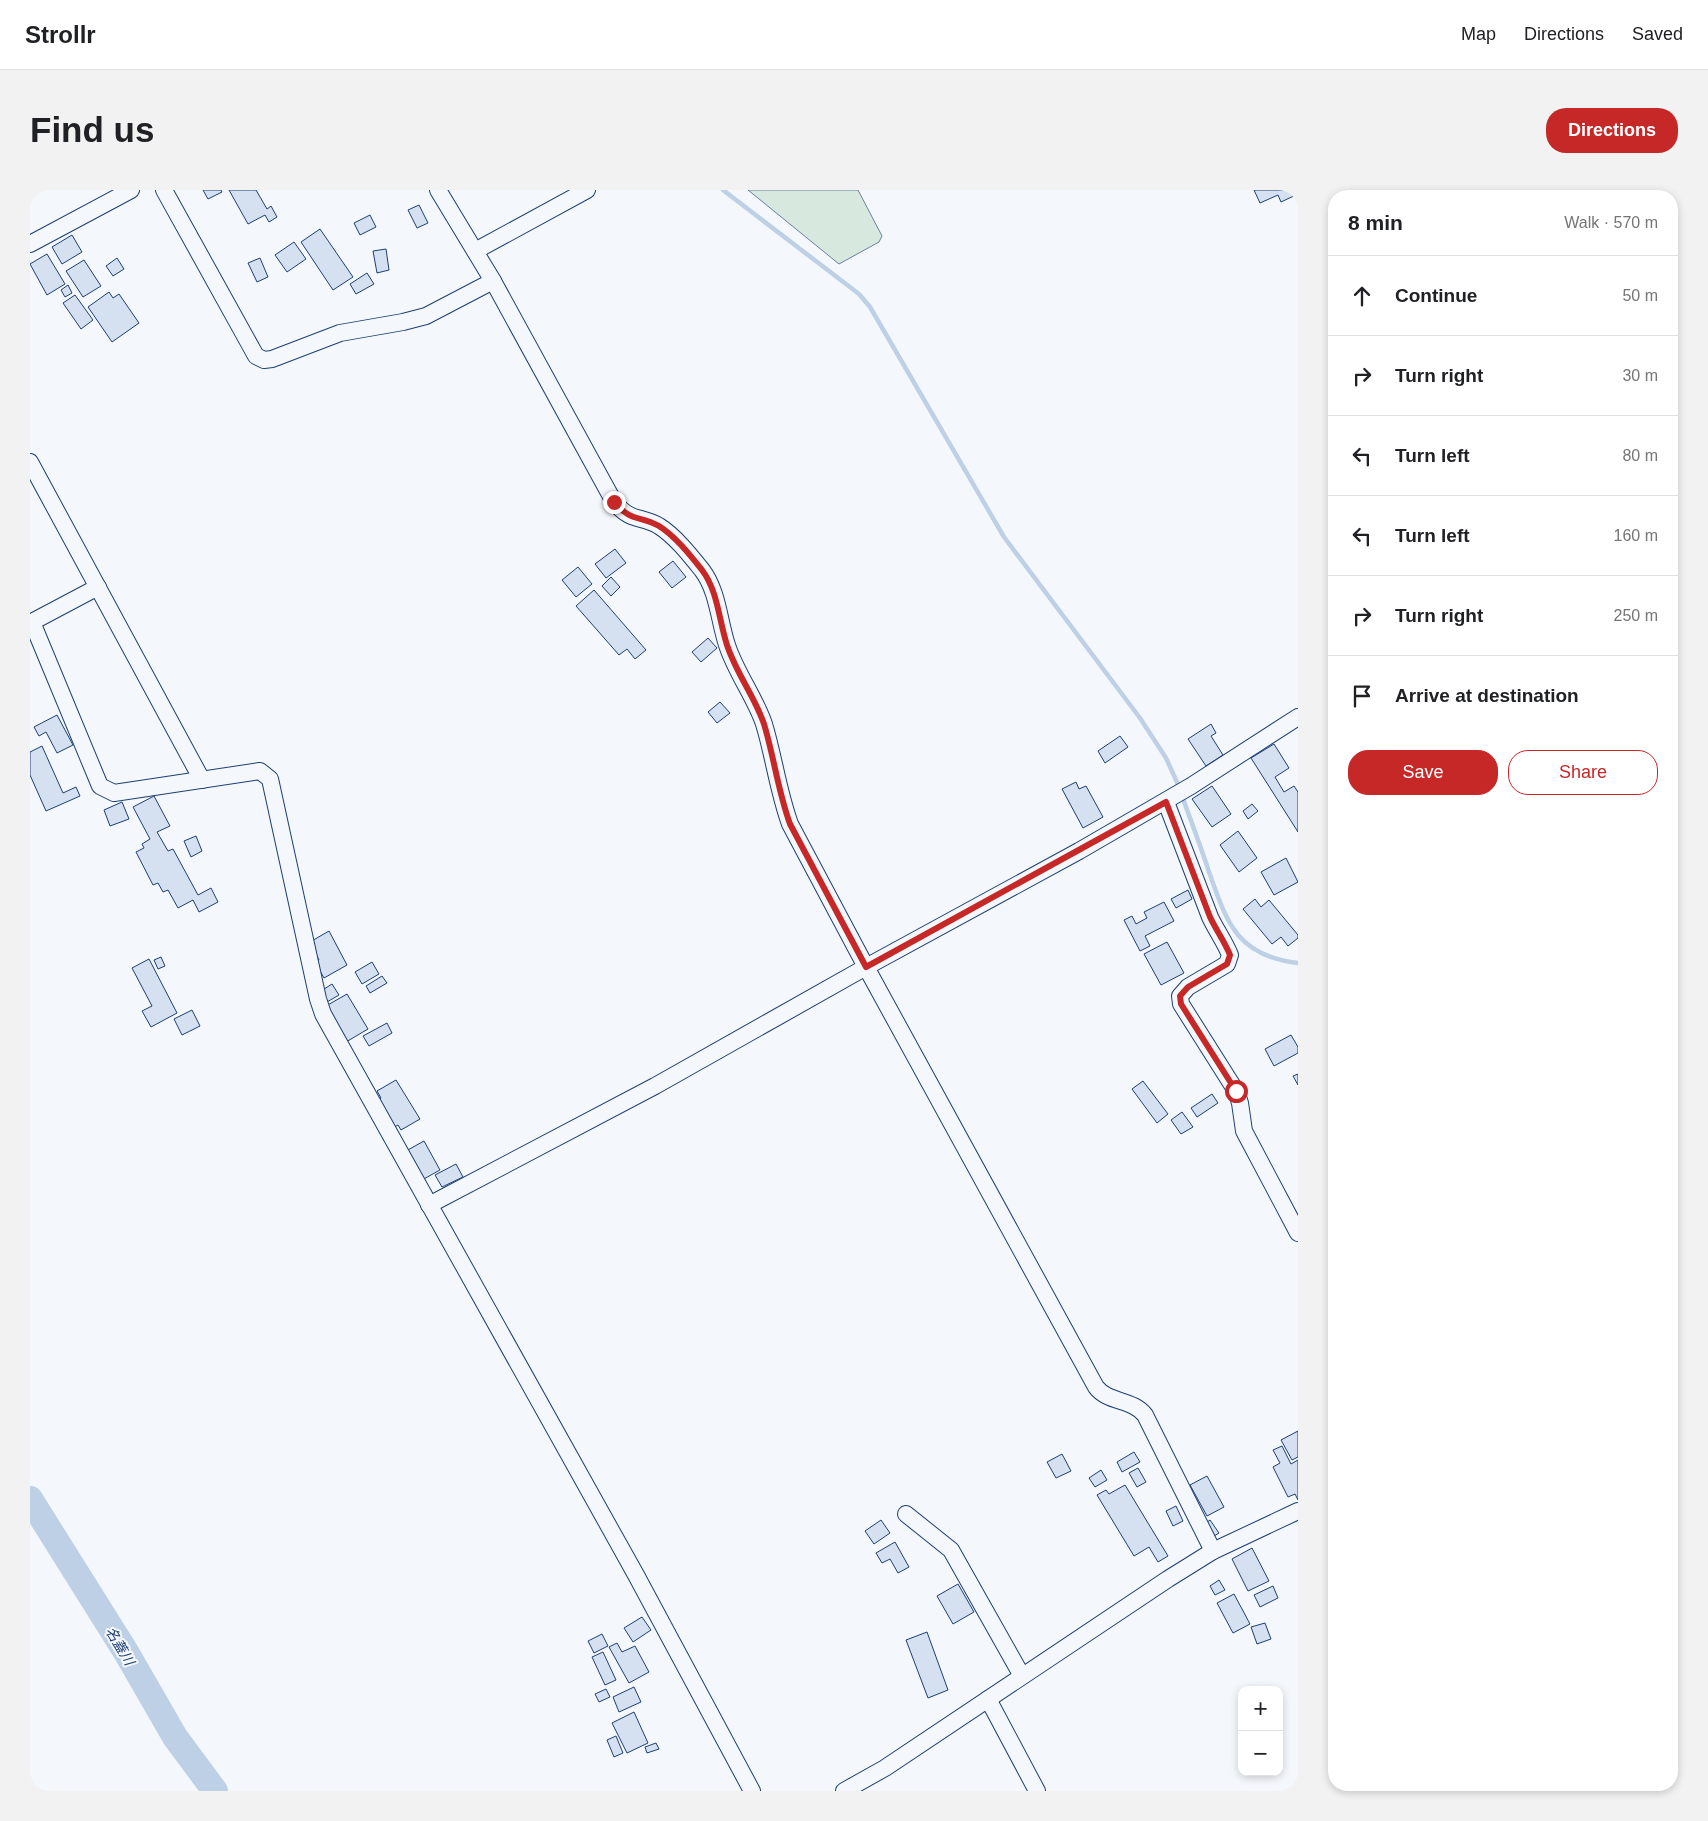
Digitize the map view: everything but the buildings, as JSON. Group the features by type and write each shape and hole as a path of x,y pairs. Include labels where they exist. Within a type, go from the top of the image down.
{"street":[{"path":"30,244 131,190"},
{"path":"164,190 256,356 264,360 272,359 340,333 426,316 493,281"},
{"path":"438,190 493,281 614,502 632,518 657,525 668,532 703,572 716,601 728,649 764,724 782,801 790,824 866,967 1096,1387 1106,1396 1134,1406 1145,1415 1213,1551"},
{"path":"475,251 587,190"},
{"path":"30,462 202,780"},
{"path":"98,587 32,622 100,786 114,793 260,771 270,779 322,1014 636,1575 752,1791"},
{"path":"429,1205 656,1086 1178,794 1298,717"},
{"path":"1178,794 1210,917 1230,955 1227,964 1188,987 1180,996 1181,1004 1236,1091 1240,1103 1244,1131 1298,1233"},
{"path":"844,1791 885,1768 988,1698 1213,1551 1298,1511"},
{"path":"906,1514 951,1550 1022,1676"},
{"path":"988,1698 1038,1791"}],"shaded area":[{"path":"748,190 858,190 882,236 879,242 839,264"}],"waterway":[{"path":"723,190 859,294 870,307 1004,537 1140,718 1166,758 1180,789"},
{"path":"1182,796 1215,890 1237,934 1248,945 1261,953 1277,959 1298,963"},
{"name":"名蓋川","path":"30,1499 126,1652 175,1737 215,1791"}],"route":[{"path":"614,502 632,518 657,525 668,532 703,572 716,601 728,649 764,724 782,801 790,824 866,967 1166,802 1210,917 1230,955 1227,964 1188,987 1180,996 1181,1004 1236,1091"}]}
